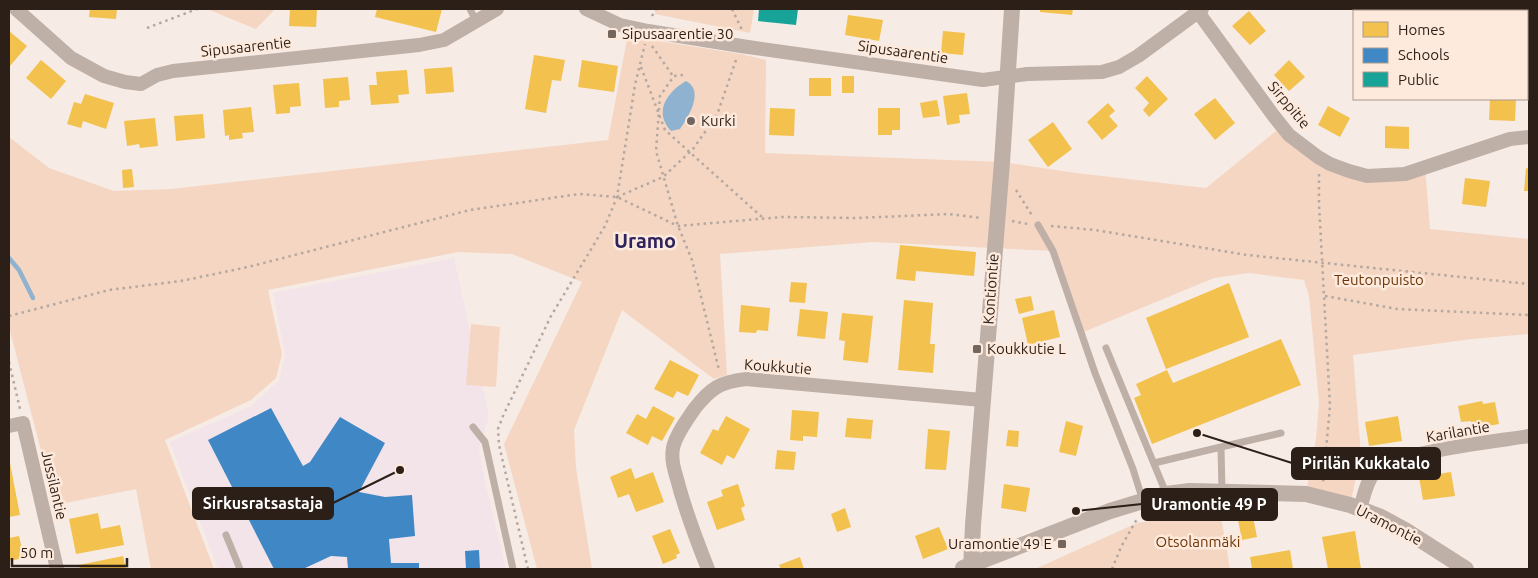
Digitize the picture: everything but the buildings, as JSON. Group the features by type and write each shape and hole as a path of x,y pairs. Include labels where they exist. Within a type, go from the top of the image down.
{"street":[{"name":"Sipusaarentie","path":"16,9 73,59 104,76 141,84 173,71 419,45 444,40 473,15 497,9"},
{"name":"Sipusaarentie","path":"586,9 647,35 741,46 983,80 1027,74 1102,72 1120,66 1138,56 1200,10"},
{"name":"Kontiontie","path":"968,568 997,219 1012,9"},
{"name":"Sirppitie","path":"1200,10 1273,115 1290,135 1330,164 1367,176 1405,174 1510,140 1529,137"},
{"name":"Koukkutie","path":"708,569 684,509 672,461 673,448 686,421 706,394 722,384 746,379 982,400"},
{"path":"9,426 23,423"},
{"name":"Jussilantie","path":"23,423 57,569"},
{"name":"Karilantie","path":"1360,508 1369,481 1375,472 1396,460 1444,449 1529,436"},
{"name":"Uramontie","path":"968,568 1110,511 1142,507 1166,494 1190,491 1222,491 1306,494 1360,508 1405,530 1466,569"}],"lane":[{"path":"1038,225 1053,251 1095,373 1133,469 1142,507"},
{"path":"1106,348 1166,494"},
{"path":"473,427 485,442 513,569"},
{"path":"1154,463 1282,433"},
{"path":"1221,447 1222,491"},
{"path":"226,535 240,569"}],"path":[{"path":"147,28 197,9"},
{"path":"528,569 498,445 498,429 551,316 605,226 617,197 635,85 647,35 656,9"},
{"path":"617,197 662,177 689,152 717,114 741,46 743,32 732,9"},
{"path":"647,35 674,76"},
{"path":"640,66 664,130 763,218"},
{"path":"683,75 674,76 660,96 656,151 662,177 678,226 692,260 722,384"},
{"path":"1318,156 1330,406 1322,498"},
{"path":"1015,188 1038,225"},
{"path":"9,316 109,290 181,281 248,267 470,210 580,194 617,197 678,226 782,217 857,218 950,214 1095,230 1247,255 1529,284"},
{"path":"1324,296 1397,309 1529,315"},
{"path":"9,362 23,423"},
{"path":"1112,569 1142,507"}],"shaded area":[{"path":"454,258 489,416 479,449 506,569 218,569 170,442 251,406 279,381 285,355 273,293"}],"green space":[{"path":"207,9 275,9 256,29"},
{"path":"656,9 754,9 750,33 655,14"},
{"name":"Teutonpuisto","path":"627,39 646,39 741,54 766,60 765,153 1002,162 1076,173 1206,188 1282,126 1349,171 1425,168 1430,229 1529,239 1529,334 1472,339 1353,355 1361,455 1350,505 1306,494 1316,439 1319,402 1309,296 1304,280 1249,273 1214,278 1081,333 1053,251 873,242 720,254 727,375 714,379 622,310 574,430 576,468 592,569 537,569 504,444 582,282 512,254 458,252 268,290 282,354 276,378 251,400 165,440 214,569 151,569 136,489 55,505 9,327 9,137 49,168 114,191 171,189 608,140"},
{"path":"471,324 500,327 496,387 466,385"},
{"name":"Otsolanmäki","path":"1220,511 1230,569 1035,569 1137,523"}],"water":[{"path":"686,81 692,85 694,91 693,104 680,129 671,131 663,117 665,103 673,91"}],"waterway":[{"path":"9,258 19,270 33,298"}],"place":[{"name":"Sipusaarentie 30","path":"612,34"},
{"name":"Kurki","path":"691,121"},
{"name":"Koukkutie L","path":"977,349"},
{"name":"Pirilän Kukkatalo","path":"1197,433"},
{"name":"Sirkusratsastaja","path":"400,470"},
{"name":"Uramontie 49 P","path":"1076,511"},
{"name":"Uramontie 49 E","path":"1062,544"}],"district":[{"name":"Uramo","path":"645,241"}]}
